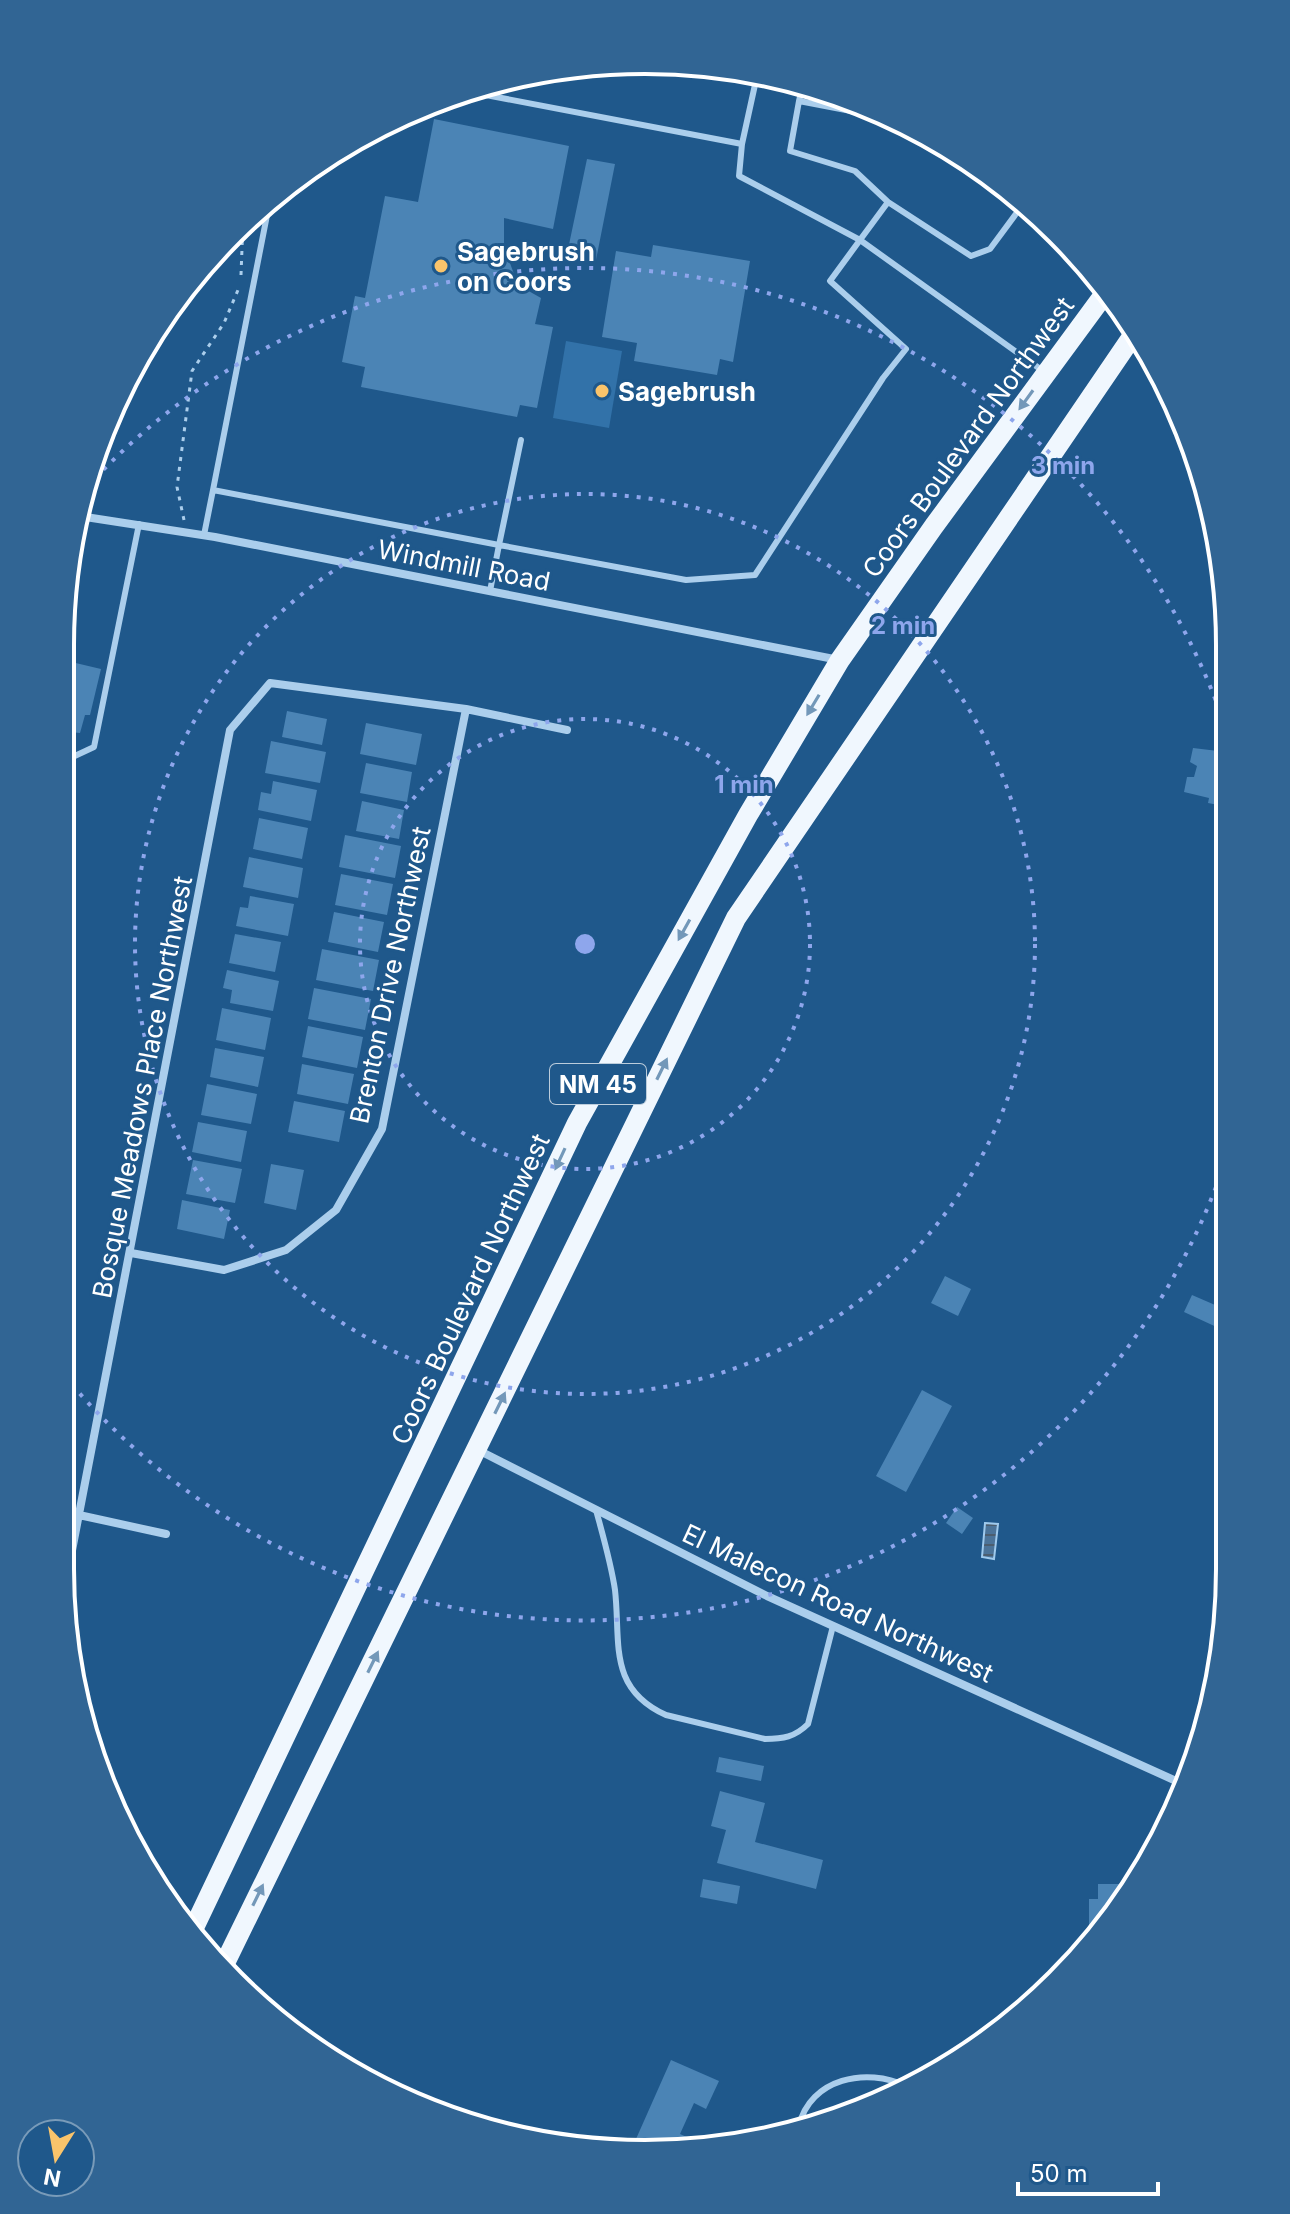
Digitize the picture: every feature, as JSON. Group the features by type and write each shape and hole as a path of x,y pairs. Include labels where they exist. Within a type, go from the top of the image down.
{"main road":[{"name":"Coors Boulevard Northwest","path":"197,1922 577,1123 748,815 840,660 1100,300"},
{"name":"NM 45","path":"228,1958 736,918 1129,342"}],"street":[{"name":"Windmill Road","path":"89,517 184,531 840,660"},
{"name":"Bosque Meadows Place Northwest","path":"74,1541 230,730 270,683 466,709"},
{"path":"466,709 567,730"},
{"name":"Brenton Drive Northwest","path":"131,1253 224,1270 286,1250 336,1210 382,1129 466,709"},
{"name":"El Malecon Road Northwest","path":"478,1450 767,1596 1176,1781"},
{"path":"79,1515 166,1534"}],"lane":[{"path":"755,85 742,144 739,176 860,240 1046,373"},
{"path":"800,95 790,151 855,171 888,202 971,256 990,249 1017,213"},
{"path":"489,96 742,144"},
{"path":"799,101 844,110"},
{"path":"213,490 686,580 755,575 883,378 906,349 830,281 888,202"},
{"path":"204,535 266,218"},
{"path":"490,591 521,440"},
{"path":"74,756 94,747 139,524"},
{"path":"596,1510 613,1577 620,1666 632,1689 652,1708 666,1715 765,1739 798,1734 808,1724 833,1626"},
{"path":"803,2118 812,2098 835,2082 881,2076 896,2082"}],"path":[{"path":"184,531 184,515 177,487 192,371 224,323 240,284 244,239"}],"shaded area":[{"path":"566,341 622,351 609,428 553,418"},
{"path":"985,1523 998,1524 994,1559 982,1557"}],"building":[{"name":"Sagebrush on Coors","path":"434,119 569,146 553,229 504,218 504,247 518,285 541,298 535,324 553,327 537,408 520,405 517,417 361,387 365,367 342,362 355,296 365,298 385,196 418,202"},
{"path":"587,159 615,164 596,260 567,254"},
{"path":"653,245 750,261 733,362 720,359 717,375 634,361 637,343 602,337 616,251 651,257"},
{"path":"74,663 101,669 90,715 85,715 80,733 74,732"},
{"path":"287,711 327,719 322,745 282,737"},
{"path":"366,723 422,734 416,765 360,754"},
{"path":"271,741 326,752 320,783 265,773"},
{"path":"1193,748 1216,751 1216,805 1208,803 1209,798 1184,792 1187,777 1194,777 1197,766 1190,762"},
{"path":"366,763 412,772 407,802 360,793"},
{"path":"273,781 317,790 311,821 258,810 261,792 271,794"},
{"path":"362,801 404,810 399,839 356,831"},
{"path":"259,818 308,828 302,859 253,849"},
{"path":"345,835 401,846 395,878 339,867"},
{"path":"249,857 303,868 298,898 243,887"},
{"path":"341,874 393,884 387,915 335,905"},
{"path":"250,896 294,904 288,936 236,926 240,907 248,908"},
{"path":"334,912 384,922 378,952 328,942"},
{"path":"235,934 281,942 275,972 229,963"},
{"path":"322,949 379,960 373,991 316,980"},
{"path":"227,970 279,981 273,1011 230,1003 232,990 223,988"},
{"path":"314,988 371,999 365,1030 308,1019"},
{"path":"222,1008 271,1018 265,1050 216,1040"},
{"path":"308,1026 363,1037 357,1068 302,1057"},
{"path":"215,1048 264,1057 258,1087 210,1077"},
{"path":"302,1064 354,1074 348,1104 297,1094"},
{"path":"207,1084 257,1094 251,1124 201,1115"},
{"path":"294,1101 345,1111 339,1142 288,1132"},
{"path":"198,1122 247,1131 241,1162 192,1152"},
{"path":"193,1160 242,1169 235,1203 186,1194"},
{"path":"271,1164 304,1170 296,1210 264,1203"},
{"path":"182,1200 230,1210 224,1239 177,1229"},
{"path":"945,1276 971,1289 958,1316 931,1303"},
{"path":"1192,1295 1216,1305 1216,1327 1184,1312"},
{"path":"922,1390 952,1406 906,1492 876,1476"},
{"path":"957,1507 973,1518 962,1534 946,1523"},
{"path":"719,1757 764,1766 761,1781 716,1772"},
{"path":"720,1791 765,1803 755,1842 823,1860 816,1889 717,1863 726,1830 711,1826"},
{"path":"703,1879 740,1886 737,1904 700,1897"},
{"path":"1098,1884 1121,1884 1089,1928 1089,1899 1098,1899"},
{"path":"671,2060 719,2081 706,2109 694,2103 680,2134 689,2138 636,2140"}],"place":[{"name":"Sagebrush on Coors","path":"441,266"},
{"name":"Sagebrush","path":"602,391"}]}
